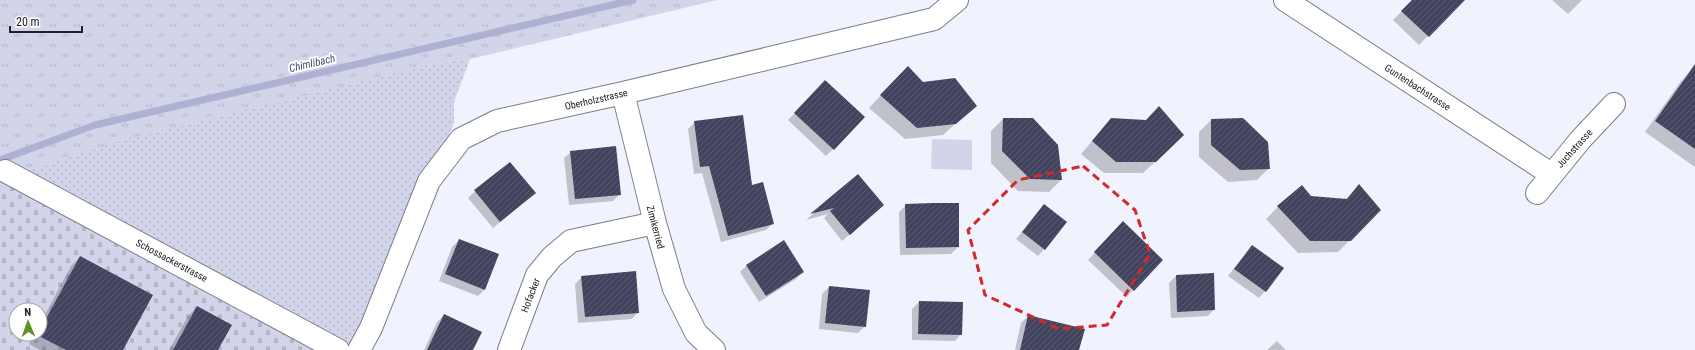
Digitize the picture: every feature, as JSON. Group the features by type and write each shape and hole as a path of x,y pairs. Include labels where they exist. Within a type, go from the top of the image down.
{"street":[{"name":"Oberholzstrasse","path":"359,350 371,328 429,181 461,139 497,121 623,93 836,41 934,19 957,0"},
{"name":"Guntenbachstrasse","path":"1285,0 1551,174"},
{"name":"Zimikerried","path":"623,93 655,223 674,289 696,333 714,350"},
{"name":"Juchstrasse","path":"1537,193 1581,139 1614,104"},
{"name":"Schossackerstrasse","path":"5,171 338,350"},
{"name":"Hofacker","path":"508,350 537,275 552,257 571,242 655,223"}],"highlighted area":[{"path":"1083,166 1135,210 1150,254 1107,325 1059,329 985,295 968,230 1018,180"}],"green space":[{"path":"0,0 717,0 470,59 437,63 14,176 0,183"},
{"path":"470,59 454,102 454,123 358,350 338,350 14,176 116,142 437,63"},
{"path":"932,139 972,140 972,170 931,169"},
{"path":"14,176 338,350 0,350 0,183"}],"building":[{"path":"1412,0 1465,0 1429,37 1401,11"},
{"path":"1695,64 1695,149 1655,121"},
{"path":"908,66 923,82 955,78 977,106 956,124 917,128 880,95"},
{"path":"825,80 865,117 834,150 794,113"},
{"path":"1159,106 1184,135 1156,162 1116,162 1092,141 1111,118 1146,120"},
{"path":"743,115 752,185 763,182 774,224 728,236 709,166 700,167 694,121"},
{"path":"1003,118 1033,118 1058,145 1062,180 1030,179 1002,151"},
{"path":"1243,118 1268,142 1270,169 1240,170 1211,145 1211,119"},
{"path":"616,146 621,195 575,199 570,151"},
{"path":"510,162 536,193 500,222 474,190"},
{"path":"858,174 884,205 850,235 830,211 834,208 810,214"},
{"path":"1359,184 1381,210 1351,241 1310,241 1277,206 1302,185 1311,196 1347,199"},
{"path":"959,203 959,247 906,248 905,204"},
{"path":"1044,204 1067,222 1045,250 1022,232"},
{"path":"1123,221 1163,260 1134,291 1094,252"},
{"path":"459,239 499,254 485,290 445,274"},
{"path":"784,240 804,272 766,296 746,265"},
{"path":"1252,245 1284,268 1266,292 1234,269"},
{"path":"80,256 153,295 123,350 66,350 48,341 48,315"},
{"path":"636,271 639,313 585,317 581,276"},
{"path":"1214,273 1215,310 1177,312 1176,275"},
{"path":"829,286 870,290 866,327 825,323"},
{"path":"919,301 963,302 962,335 918,334"},
{"path":"197,306 232,325 218,350 173,350"},
{"path":"444,314 482,332 473,350 427,350"},
{"path":"1028,315 1085,329 1079,350 1020,350"}],"waterway":[{"name":"Chimlibach","path":"0,160 95,125 633,0"}]}
